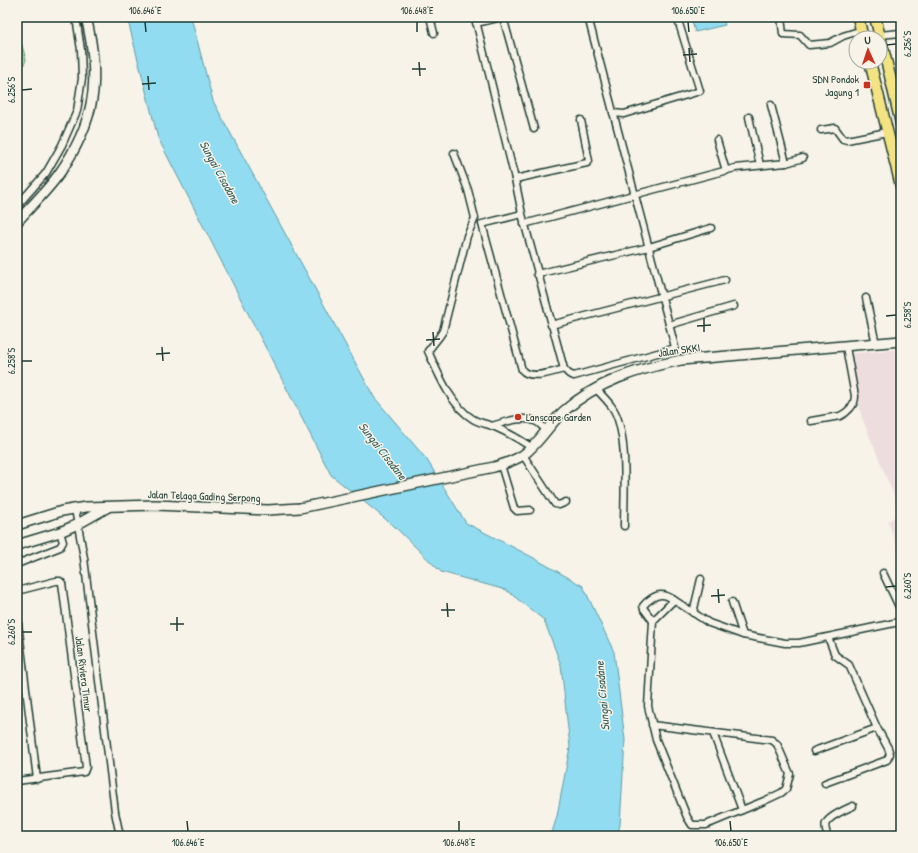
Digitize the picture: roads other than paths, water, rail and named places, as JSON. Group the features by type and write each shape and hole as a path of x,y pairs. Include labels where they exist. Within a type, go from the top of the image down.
{"main road":[{"path":"17,222 58,175 71,154 90,112 94,91 94,71 93,52 86,17"},
{"path":"858,17 861,30"},
{"path":"875,17 878,30"},
{"path":"888,69 901,122"},
{"path":"872,70 886,132 901,186"},
{"name":"Jalan SKKI","path":"498,466 523,455 564,411 581,397 612,379 646,367 681,360 846,347 901,341"},
{"name":"Jalan Telaga Gading Serpong","path":"17,525 62,510 108,507 156,505 268,510 300,508 498,466"},
{"name":"Jalan Telaga Gading Serpong","path":"17,545 60,532 78,524 108,507"}],"street":[{"path":"17,206 46,173 62,145 78,111 82,78 81,50 76,17"},
{"path":"430,17 434,33"},
{"path":"534,129 502,17 476,20 515,179 524,224 564,369 569,374 574,376 672,349 675,347 675,343 588,17"},
{"path":"613,113 624,114 700,91 677,17"},
{"path":"781,17 784,34 800,35 809,45 830,43 843,36 848,35"},
{"path":"888,34 901,33"},
{"path":"771,105 786,163"},
{"path":"749,117 760,165"},
{"path":"515,179 587,163 589,161 581,120"},
{"path":"821,130 835,128 846,140 886,132"},
{"path":"717,140 726,171"},
{"path":"454,153 468,190 475,218 467,236 443,331 428,351 448,392 473,420 492,426 517,438 531,447"},
{"path":"524,224 735,168 786,163 803,158"},
{"path":"522,214 482,224 522,370 524,373 529,374 544,374 564,369"},
{"path":"537,274 649,247 711,228"},
{"path":"552,325 726,280"},
{"path":"866,298 876,344"},
{"path":"669,325 734,306"},
{"path":"811,421 840,416 854,404 855,396 846,347"},
{"path":"595,388 612,407 620,427 624,453 624,526"},
{"path":"492,426 506,421 528,420 536,421 546,430"},
{"path":"523,455 555,504 559,505 566,502"},
{"path":"498,466 514,508 517,510 530,510"},
{"path":"75,509 84,558 115,812 120,836"},
{"path":"17,564 60,547 63,542 60,532"},
{"path":"884,573 901,611"},
{"path":"693,613 701,579"},
{"name":"Jalan Riviera Timur","path":"17,591 60,581 62,583 74,668 85,770 84,772 37,779"},
{"path":"652,725 772,740 777,744 790,774 788,785 784,792 742,810 706,825 692,825 687,817 659,747 652,725 648,706 653,621 643,606 646,602 660,595 664,594 709,623 743,635 785,643 799,643 900,622"},
{"path":"653,621 674,600"},
{"path":"732,602 743,635"},
{"path":"17,615 37,779 17,781"},
{"path":"825,783 887,760 890,754 849,665 835,655 828,637"},
{"path":"814,751 877,728"},
{"path":"713,733 742,810"},
{"path":"827,836 827,822 841,811 853,806"}],"water":[{"name":"Sungai Cisadane","path":"127,17 191,17 213,101 374,397 427,460 466,523 532,557 583,586 614,652 625,740 620,825 617,836 551,836 557,816 570,747 561,665 544,620 506,590 441,572 394,526 331,475 158,138"},
{"path":"691,17 723,17 725,25 695,32"}],"place":[{"name":"SDN Pondok Jagung 1","path":"867,85"},
{"name":"Lanscape Garden","path":"518,417"}]}
